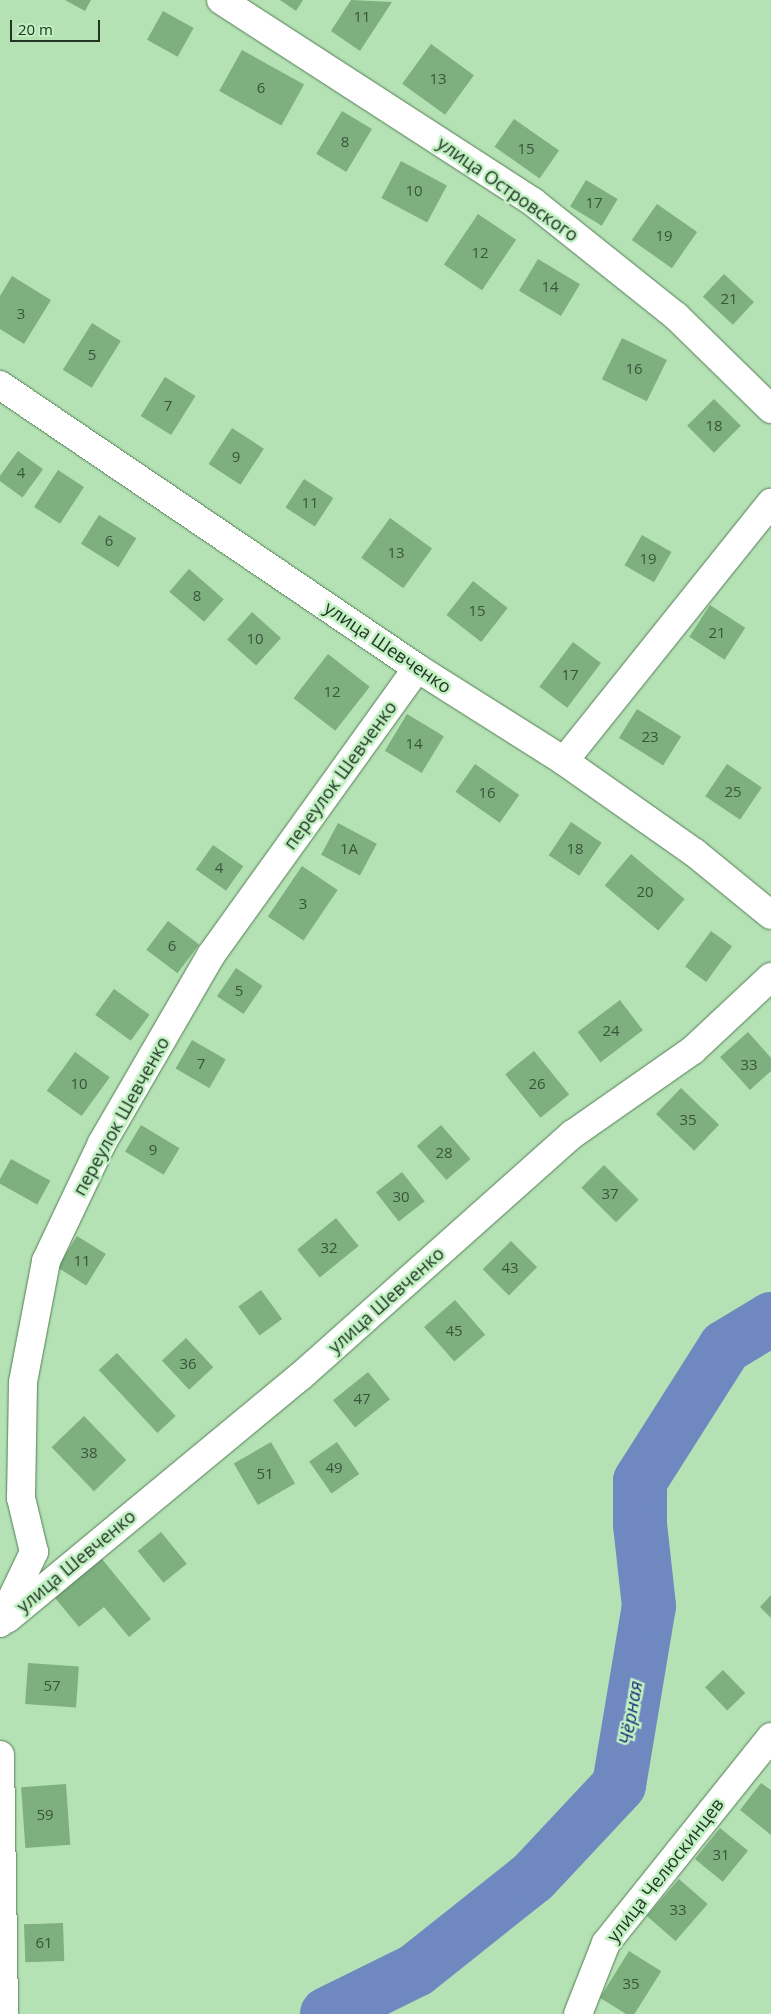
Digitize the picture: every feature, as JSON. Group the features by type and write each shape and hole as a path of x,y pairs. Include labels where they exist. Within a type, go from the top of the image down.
{"street":[{"name":"улица Островского","path":"221,0 533,202 676,316 771,409"},
{"name":"улица Шевченко","path":"0,385 417,668 564,761 695,853 771,915"},
{"path":"564,761 771,503"},
{"name":"переулок Шевченко","path":"0,1624 34,1552 21,1498 23,1382 46,1262 102,1144 211,955 417,668"},
{"name":"улица Шевченко","path":"0,1624 300,1376 573,1134 693,1050 771,977"},
{"name":"улица Челюскинцев","path":"578,2014 606,1944 771,1737"},
{"path":"0,1755 4,2014"}],"building":[{"path":"65,0 91,0 85,11"},
{"path":"280,0 303,0 296,11"},
{"path":"351,0 392,2 360,51 331,31"},
{"path":"163,11 194,28 178,57 147,40"},
{"path":"431,44 474,75 445,115 402,84"},
{"path":"242,50 304,84 281,126 219,91"},
{"path":"342,111 372,129 346,172 316,154"},
{"path":"514,119 559,151 540,178 494,147"},
{"path":"401,161 447,185 427,222 381,198"},
{"path":"586,180 618,199 602,226 570,207"},
{"path":"657,204 697,232 672,268 632,240"},
{"path":"478,214 516,240 482,290 444,265"},
{"path":"538,259 580,284 561,316 519,291"},
{"path":"724,274 754,302 733,325 703,297"},
{"path":"12,276 51,300 24,344 0,329 0,296"},
{"path":"92,323 121,341 92,388 63,370"},
{"path":"622,338 667,360 647,401 602,379"},
{"path":"165,377 196,396 171,435 141,416"},
{"path":"714,399 741,426 714,453 687,426"},
{"path":"232,428 264,449 240,485 209,464"},
{"path":"18,451 43,469 23,498 0,481 0,476"},
{"path":"58,470 84,487 60,524 34,507"},
{"path":"304,479 333,498 315,527 285,508"},
{"path":"99,515 136,538 118,567 81,544"},
{"path":"390,518 432,549 403,588 361,558"},
{"path":"642,535 671,552 654,582 624,565"},
{"path":"189,569 224,599 204,622 169,592"},
{"path":"473,581 508,608 481,642 447,615"},
{"path":"710,605 745,628 725,660 689,637"},
{"path":"252,612 281,638 256,666 227,639"},
{"path":"573,642 601,663 567,708 539,687"},
{"path":"328,654 370,687 335,731 294,698"},
{"path":"637,709 681,737 663,765 619,738"},
{"path":"407,714 444,736 422,773 385,751"},
{"path":"475,764 519,795 500,823 455,792"},
{"path":"727,764 762,787 740,820 705,796"},
{"path":"571,822 602,843 579,876 549,855"},
{"path":"338,823 377,844 360,875 321,855"},
{"path":"213,845 243,866 226,891 196,870"},
{"path":"631,854 685,899 658,930 605,885"},
{"path":"302,866 338,890 304,941 268,917"},
{"path":"168,921 199,944 177,973 146,950"},
{"path":"711,931 732,946 706,982 685,967"},
{"path":"236,968 263,986 244,1014 217,996"},
{"path":"114,989 150,1015 131,1041 95,1015"},
{"path":"620,1000 643,1030 601,1062 578,1032"},
{"path":"748,1032 771,1058 771,1071 750,1090 720,1057"},
{"path":"192,1040 226,1060 209,1088 176,1069"},
{"path":"534,1051 569,1095 540,1118 505,1074"},
{"path":"75,1052 110,1077 82,1116 47,1091"},
{"path":"681,1088 719,1125 694,1151 656,1114"},
{"path":"141,1125 180,1148 164,1175 125,1152"},
{"path":"441,1125 471,1159 446,1180 417,1146"},
{"path":"11,1159 50,1181 37,1204 0,1184 0,1179"},
{"path":"604,1165 639,1200 616,1222 581,1188"},
{"path":"402,1172 425,1201 399,1221 376,1192"},
{"path":"336,1218 359,1246 320,1277 297,1249"},
{"path":"77,1236 106,1254 86,1285 57,1267"},
{"path":"511,1241 537,1267 509,1295 483,1269"},
{"path":"261,1290 282,1319 260,1336 238,1306"},
{"path":"455,1300 485,1335 454,1362 424,1327"},
{"path":"186,1338 213,1367 189,1390 162,1361"},
{"path":"117,1353 176,1416 157,1433 99,1370"},
{"path":"368,1372 390,1399 355,1428 333,1400"},
{"path":"84,1416 126,1460 94,1491 52,1447"},
{"path":"271,1442 295,1484 258,1505 234,1464"},
{"path":"337,1442 359,1474 332,1493 309,1462"},
{"path":"161,1532 187,1564 163,1583 138,1551"},
{"path":"102,1559 151,1619 129,1637 104,1607 79,1627 55,1598"},
{"path":"771,1595 771,1618 760,1607"},
{"path":"28,1663 79,1667 76,1707 25,1704"},
{"path":"723,1670 745,1693 727,1710 705,1687"},
{"path":"761,1783 771,1790 771,1835 740,1810"},
{"path":"66,1784 70,1845 25,1848 21,1787"},
{"path":"720,1828 748,1851 723,1882 695,1859"},
{"path":"679,1879 708,1904 676,1941 647,1916"},
{"path":"63,1923 64,1961 25,1962 24,1924"},
{"path":"629,1951 661,1971 634,2014 626,2014 600,1998"}],"waterway":[{"name":"Чёрная","path":"327,2014 416,1970 533,1877 619,1785 649,1606 640,1524 640,1481 725,1347 771,1319"}]}
